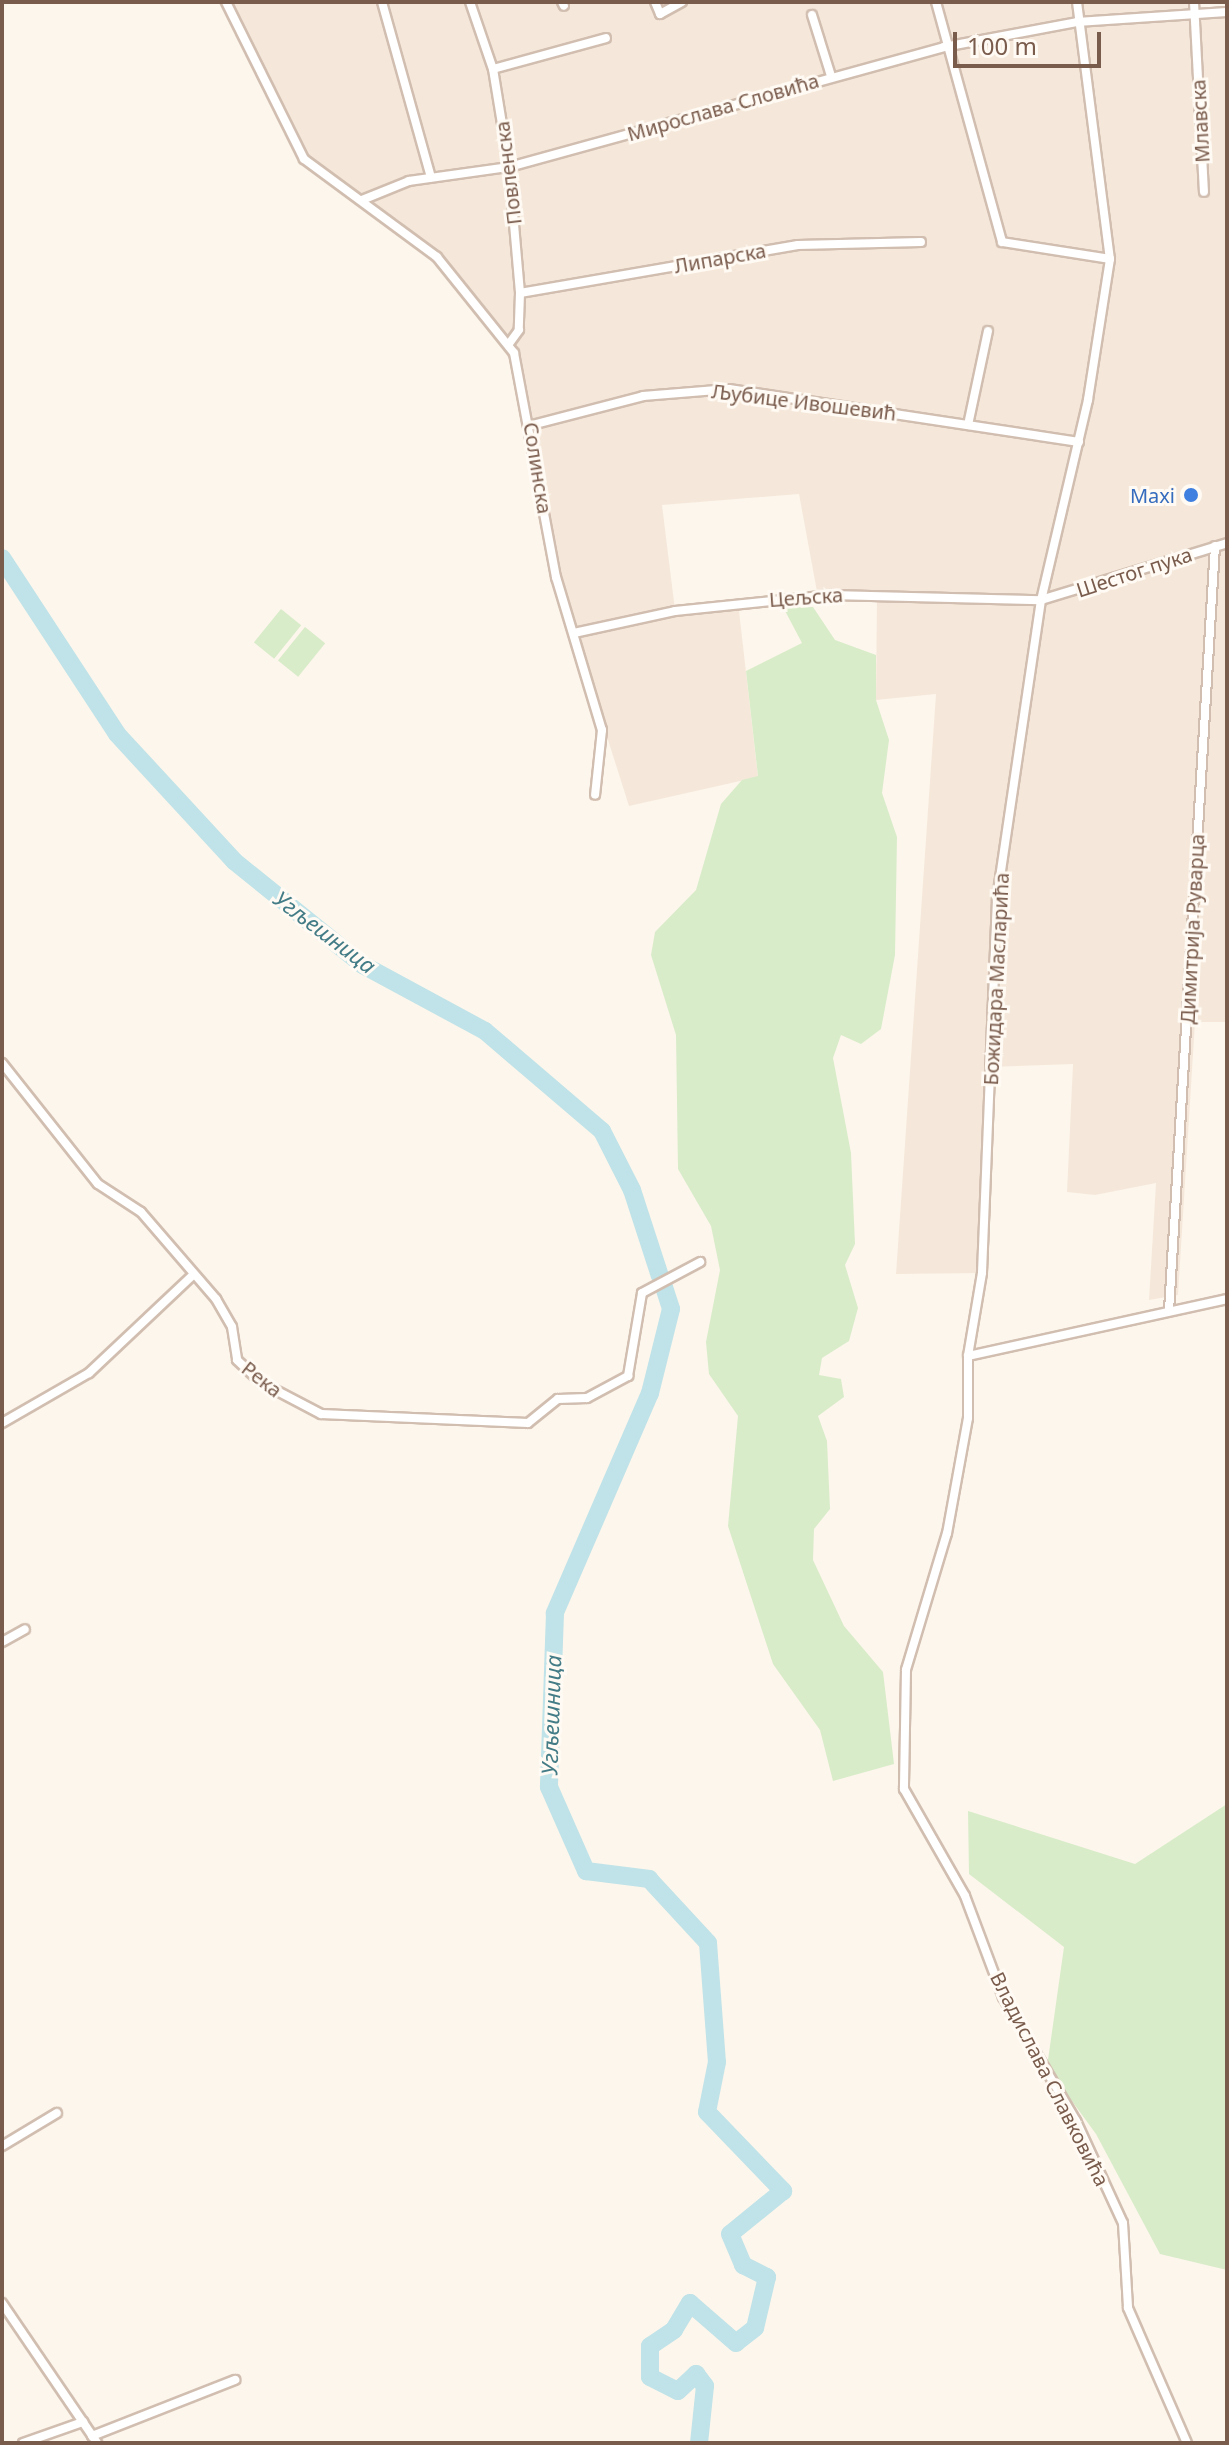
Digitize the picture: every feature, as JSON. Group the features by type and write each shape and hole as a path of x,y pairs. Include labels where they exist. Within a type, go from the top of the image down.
{"street":[{"name":"Солинска","path":"226,2 304,159 324,180 362,200 437,257 509,344 532,425 556,577 602,730 595,795"},
{"path":"362,200 431,177 382,2"},
{"name":"Повленска","path":"470,2 493,69 509,167 520,293 519,330 509,344"},
{"path":"655,2 660,14 682,2"},
{"path":"936,2 944,47 1002,242 1110,259"},
{"name":"Божидара Масларића","path":"965,1896 904,1789 906,1670 947,1533 968,1418 968,1356 982,1273 997,899 1041,600 1079,442 1110,259 1077,22 1077,2"},
{"name":"Млавска","path":"1194,2 1204,192"},
{"name":"Мирослава Словића","path":"431,177 509,167 944,47 1077,22 1227,12"},
{"path":"812,15 831,76"},
{"path":"493,69 606,38"},
{"name":"Липарска","path":"520,293 798,245 921,242"},
{"path":"968,425 988,331"},
{"name":"Љубице Ивошевић","path":"532,425 706,389 1079,442"},
{"name":"Шестог пука","path":"1041,600 1227,543"},
{"name":"Димитрија Руварца","path":"1169,1311 1215,546"},
{"name":"Цељска","path":"574,633 675,611 831,595 1041,600"},
{"name":"Река","path":"2,1063 98,1184 141,1212 227,1314 237,1360 294,1403 343,1420 516,1426 558,1399 609,1388 628,1376 642,1293 700,1262"},
{"path":"2,1423 89,1373 193,1275"},
{"path":"968,1356 1227,1299"},
{"path":"2,1642 25,1629"},
{"name":"Владислава Славковића","path":"965,1896 1003,1997 1076,2121 1123,2223 1128,2308 1187,2443"},
{"path":"2,2146 57,2113"},
{"path":"2,2303 94,2440 235,2380"},
{"path":"23,2443 83,2422"}],"shaded area":[{"path":"231,2 1194,2 1194,12 1227,12 1227,1022 1195,1022 1178,1295 1149,1300 1156,1183 1095,1195 1067,1192 1073,1064 990,1067 982,1273 896,1274 936,694 876,700 877,594 818,597 799,494 662,505 675,610 738,602 758,777 629,806 574,633 526,397 485,307 400,221 324,176 302,147"}],"green space":[{"path":"783,607 813,607 835,640 876,655 876,700 889,740 882,793 897,837 895,955 881,1029 861,1044 841,1035 833,1058 851,1153 855,1244 845,1265 858,1308 849,1341 822,1358 819,1375 841,1379 844,1397 818,1416 827,1441 830,1509 814,1529 813,1560 844,1626 883,1672 894,1764 833,1781 820,1730 773,1664 728,1526 738,1416 709,1374 706,1342 720,1270 711,1226 678,1169 676,1035 651,955 655,932 696,890 721,804 742,780 758,776 746,671 802,643"},
{"path":"281,609 301,625 274,659 254,642"},
{"path":"305,627 325,643 298,677 278,660"},
{"path":"1227,1804 1227,2270 1160,2254 1096,2134 1047,2067 1064,1947 969,1874 968,1811 1135,1864"}],"waterway":[{"name":"Угљешница","path":"2,558 117,734 234,861 363,965 485,1031 602,1131 632,1190 660,1276"},
{"name":"Угљешница","path":"662,1281 671,1309 650,1393 555,1613 549,1787 586,1871 649,1879 708,1943 717,2062 707,2112 783,2191 730,2234 743,2265 767,2277 755,2328 736,2343 690,2303 674,2330 650,2346 650,2377 678,2391 696,2374 705,2386 699,2443"}],"place":[{"name":"Maxi","path":"1191,495"}]}
